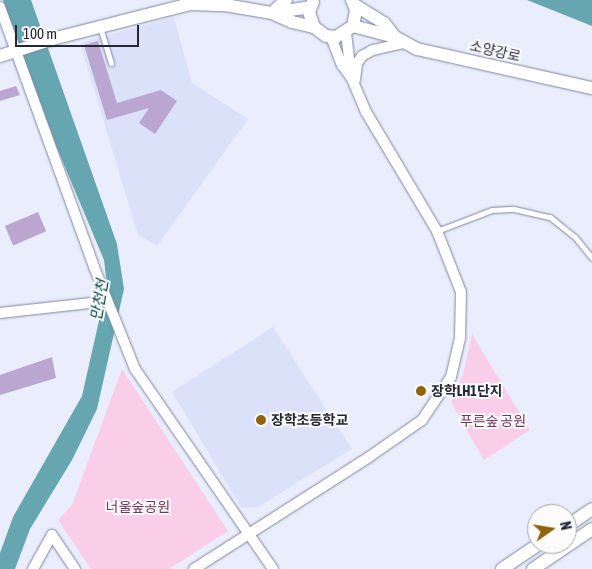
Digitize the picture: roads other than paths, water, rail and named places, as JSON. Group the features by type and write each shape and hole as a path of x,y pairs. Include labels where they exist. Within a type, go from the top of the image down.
{"street":[{"path":"272,13 286,0"},
{"path":"353,2 349,29 353,81"},
{"name":"소양강로","path":"353,2 384,23 400,40"},
{"path":"0,56 56,38 190,4 225,5 272,13 292,22 314,27 330,37 342,65 353,81 366,112 438,232 461,292 460,338 451,377 437,401 422,420 369,457 247,533 194,569"},
{"path":"272,13 312,4 314,27"},
{"path":"0,7 94,267 130,357 272,569"},
{"path":"330,37 349,29"},
{"name":"소양강로","path":"349,29 400,40 417,49 592,88"},
{"path":"353,81 357,63 362,56 400,40"},
{"path":"0,313 91,303"},
{"path":"577,519 592,509"},
{"path":"533,569 592,529"},
{"path":"33,569 52,535 75,569"},
{"path":"502,569 527,553"}],"lane":[{"path":"100,27 111,63"},
{"path":"438,232 492,210 514,209 550,216 575,237 592,258"}],"water":[{"path":"3,0 31,0 117,244 124,289 97,409 72,460 30,529 15,569 0,569 0,553 13,517 82,396 107,285 104,260 57,148"},
{"path":"527,0 592,0 592,26"}],"place":[{"name":"장학LH1단지","path":"421,391"},
{"name":"장학초등학교","path":"261,420"}],"water label":[{"name":"만천천","path":"99,300"}],"park label":[{"name":"푸른숲 공원","path":"493,421"},
{"name":"너울숲공원","path":"138,507"}]}
